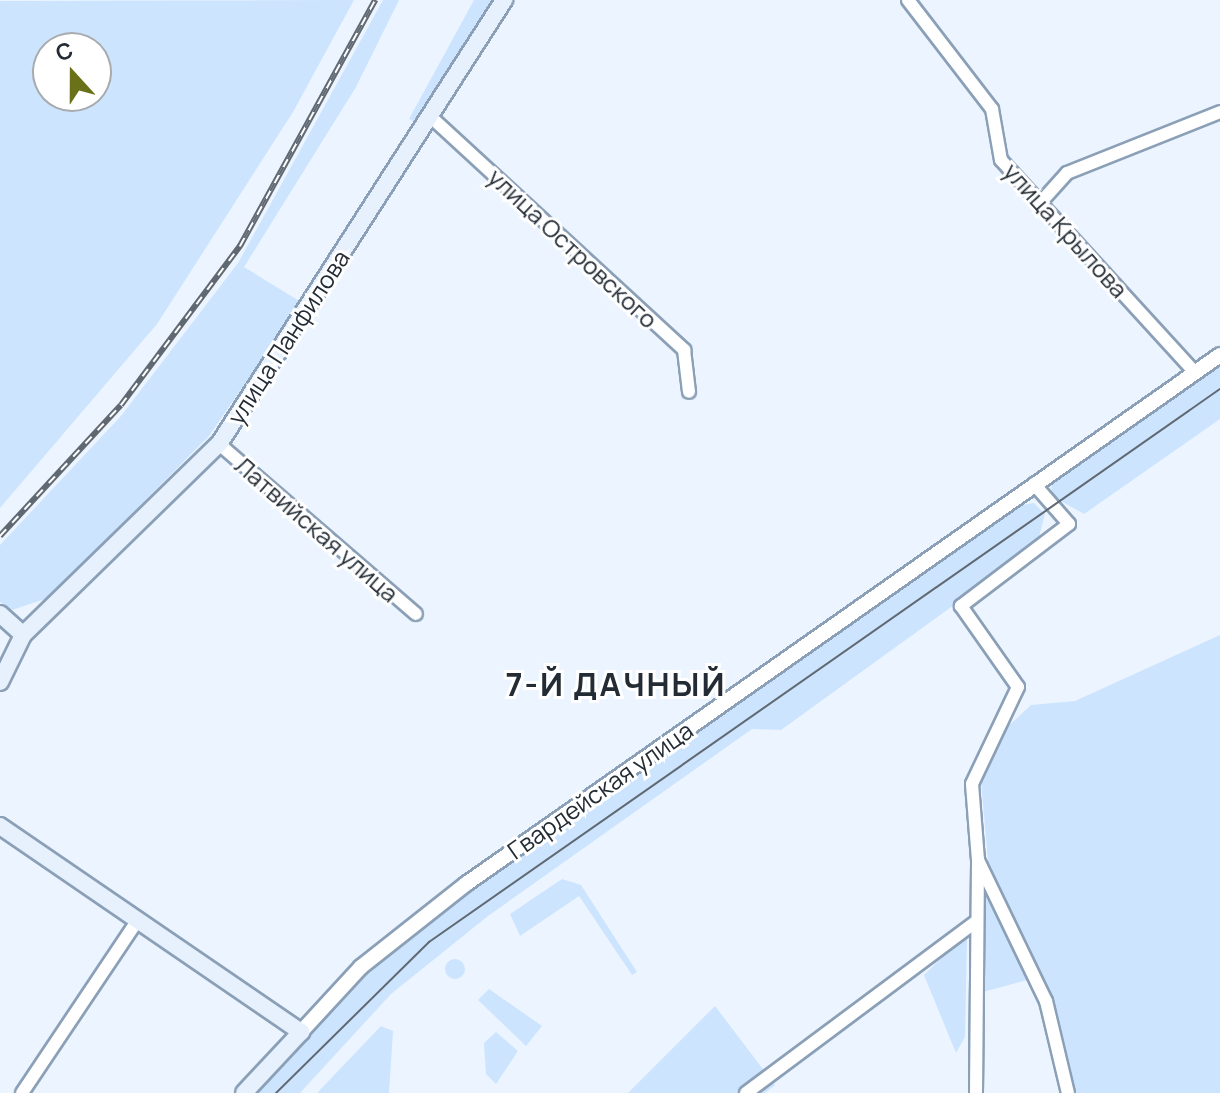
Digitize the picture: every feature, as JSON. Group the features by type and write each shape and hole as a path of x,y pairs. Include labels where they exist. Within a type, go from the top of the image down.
{"main road":[{"name":"улица Панфилова","path":"0,682 23,635 219,444 432,118 504,0"},
{"path":"0,614 23,635"},
{"path":"0,826 301,1032"},
{"name":"Гвардейская улица","path":"244,1093 301,1032"}],"street":[{"name":"улица Крылова","path":"908,0 992,109 1001,160 1193,370"},
{"path":"1041,202 1067,173 1220,112"},
{"name":"улица Островского","path":"432,118 684,350 689,392"},
{"name":"Гвардейская улица","path":"301,1032 361,967 466,884 1193,370 1220,355"},
{"name":"Латвийская улица","path":"219,444 416,614"},
{"path":"976,1093 975,922 978,860 972,784 1018,687 961,606 1069,524 1034,484"},
{"path":"978,860 1046,1001 1068,1093"},
{"path":"22,1093 138,920"},
{"path":"746,1093 975,922"}],"shaded area":[{"path":"354,0 293,112 157,324 0,508 0,1"},
{"path":"383,0 399,0 356,87 244,267 301,302 209,436 48,598 12,610 0,602 0,545 121,416 238,263"},
{"path":"474,0 493,0 415,122 409,119"},
{"path":"1220,361 1220,419 1084,514 1052,496 1051,481"},
{"path":"1034,503 1045,514 1037,545 781,730 752,729 488,916 391,994 300,1093 251,1093 366,973 468,890 1015,506"},
{"path":"1220,635 1220,1093 1072,1093 989,873 981,781 1004,730 1031,705 1075,701"},
{"path":"562,879 581,885 637,972 632,975 579,896 520,936 510,914"},
{"path":"980,879 1031,979 979,993"},
{"path":"961,939 967,939 965,1037 956,1053 924,975"},
{"path":"451,959 459,959 465,969 459,979 451,979 445,973 445,965"},
{"path":"489,989 542,1026 526,1046 478,1000"},
{"path":"715,1006 775,1085 765,1093 628,1093"},
{"path":"381,1026 393,1031 389,1093 317,1093"},
{"path":"496,1032 518,1051 496,1084 486,1074 484,1043"}],"tram line":[{"path":"276,1093 429,942 1220,389"}],"railway":[{"path":"0,536 121,405 240,246 375,0"}],"district":[{"name":"7-Й ДАЧНЫЙ","path":"616,684"}]}
